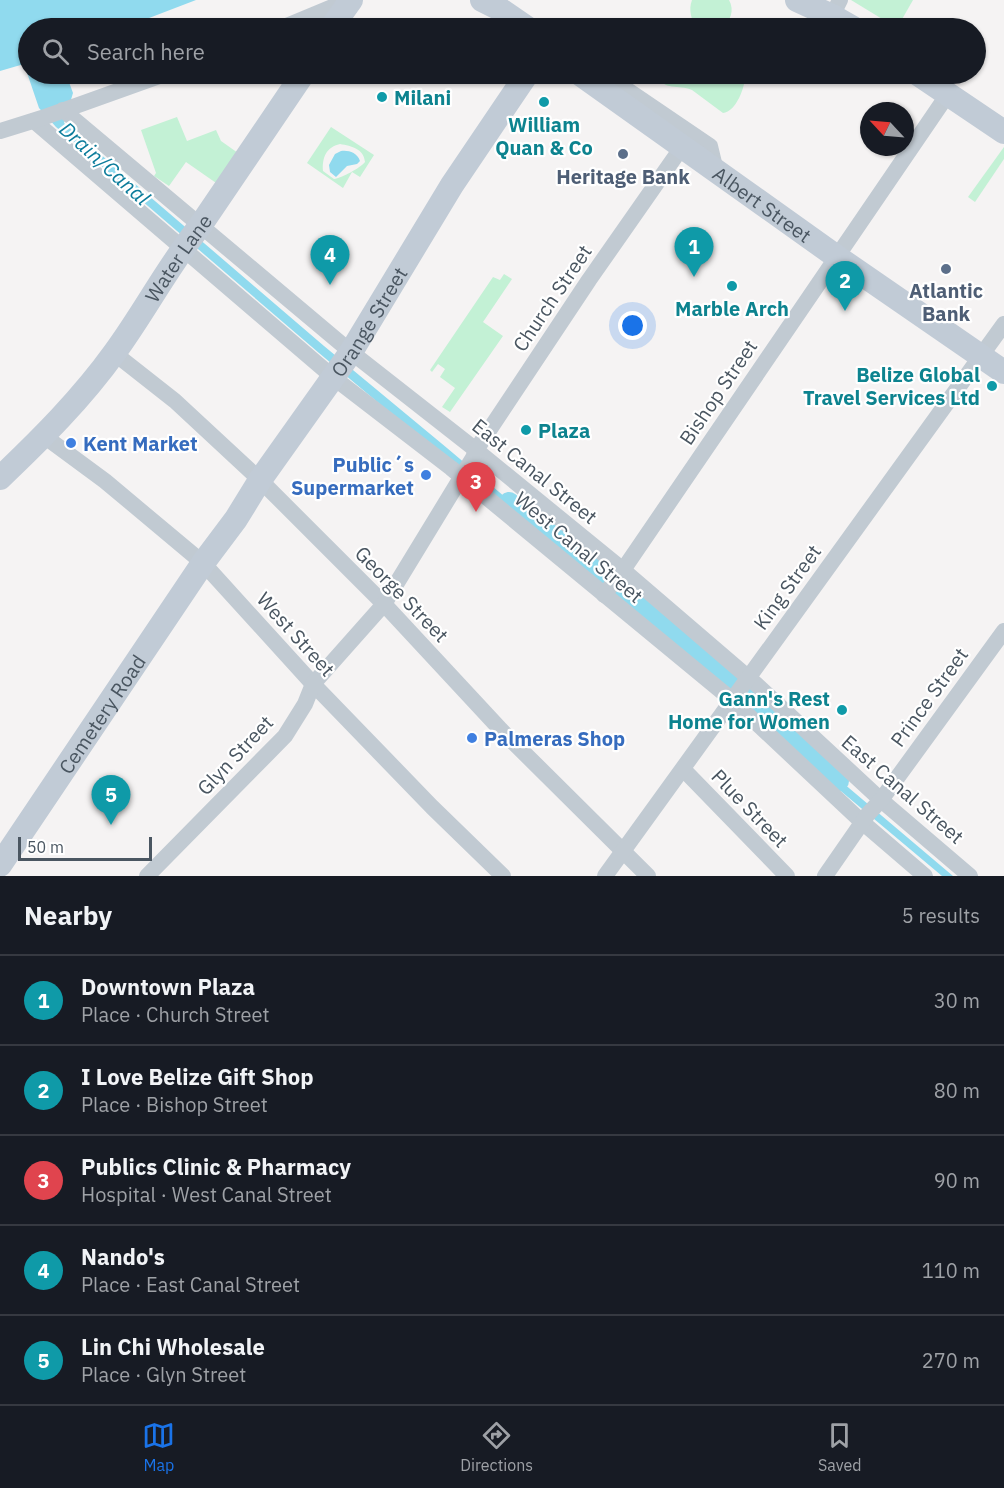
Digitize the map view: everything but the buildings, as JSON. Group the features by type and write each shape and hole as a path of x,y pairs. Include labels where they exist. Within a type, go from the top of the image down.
{"main road":[{"path":"337,18 350,0"},
{"path":"482,0 512,18"},
{"path":"796,0 836,8"},
{"name":"Water Lane","path":"0,477 44,436 114,353 296,84"},
{"name":"Orange Street","path":"203,563 342,366 452,185 520,84"},
{"name":"Albert Street","path":"594,84 837,257 1004,372"},
{"path":"933,84 1004,132"},
{"name":"Cemetery Road","path":"0,865 203,563"}],"street":[{"path":"306,18 350,0"},
{"path":"0,131 137,84"},
{"path":"619,84 710,146 716,171"},
{"name":"Bishop Street","path":"614,583 948,94"},
{"name":"East Canal Street","path":"49,116 342,366 469,463 739,687 871,811 970,876"},
{"name":"West Canal Street","path":"49,116 342,366 469,463 739,687 871,811 925,876"},
{"name":"Church Street","path":"469,463 589,280 682,147"},
{"name":"King Street","path":"604,876 1004,324"},
{"name":"George Street","path":"114,353 175,401 260,480 384,604 501,730 648,876"},
{"name":"West Street","path":"44,436 105,482 203,563 313,684 432,807 504,876"},
{"name":"Glyn Street","path":"147,876 285,736 305,704 313,684 384,604 469,463"},
{"name":"Prince Street","path":"825,876 1004,631"},
{"name":"Plue Street","path":"683,769 787,876"}],"green space":[{"path":"692,0 729,0 732,12 730,18 692,18"},
{"path":"851,0 913,0 903,18 881,18"},
{"path":"665,84 744,84 736,103 728,112 723,113 692,90"},
{"path":"177,117 187,141 216,130 221,141 238,153 219,185 186,162 169,186 154,176 156,173 141,130"},
{"path":"331,127 374,155 360,177 352,172 343,188 307,163","holes":["340,144 360,151 365,162 342,177 334,179 323,171 323,162 328,150"]},
{"path":"1004,147 1004,159 975,202 968,197"},
{"path":"504,274 512,279 483,322 503,336 450,412 442,407 455,388 440,377 445,369 438,364 432,372 430,370 493,277 500,280"}],"water":[{"path":"0,0 196,0 149,18 18,18 18,66 0,71"},
{"name":"Drain/Canal","path":"31,84 70,84 73,93 64,123 324,346 953,876 942,876 319,353 56,127 39,108"},
{"path":"341,151 352,152 360,161 347,166 336,177 330,172 329,165 335,154"}],"waterway":[{"path":"509,502 729,677 839,781"}],"place":[{"name":"Milani","path":"382,97"},
{"name":"William Quan & Co","path":"544,102"},
{"name":"Heritage Bank","path":"623,154"},
{"name":"Atlantic Bank","path":"946,269"},
{"name":"Downtown Plaza","path":"694,277"},
{"name":"Nando's","path":"330,285"},
{"name":"Marble Arch","path":"732,286"},
{"name":"I Love Belize Gift Shop","path":"845,311"},
{"name":"Belize Global Travel Services Ltd","path":"992,386"},
{"name":"Plaza","path":"526,430"},
{"name":"Kent Market","path":"71,443"},
{"name":"Public´s Supermarket","path":"426,475"},
{"name":"Publics Clinic & Pharmacy","path":"476,512"},
{"name":"Gann's Rest Home for Women","path":"842,710"},
{"name":"Palmeras Shop","path":"472,738"},
{"name":"Lin Chi Wholesale","path":"111,825"}]}
